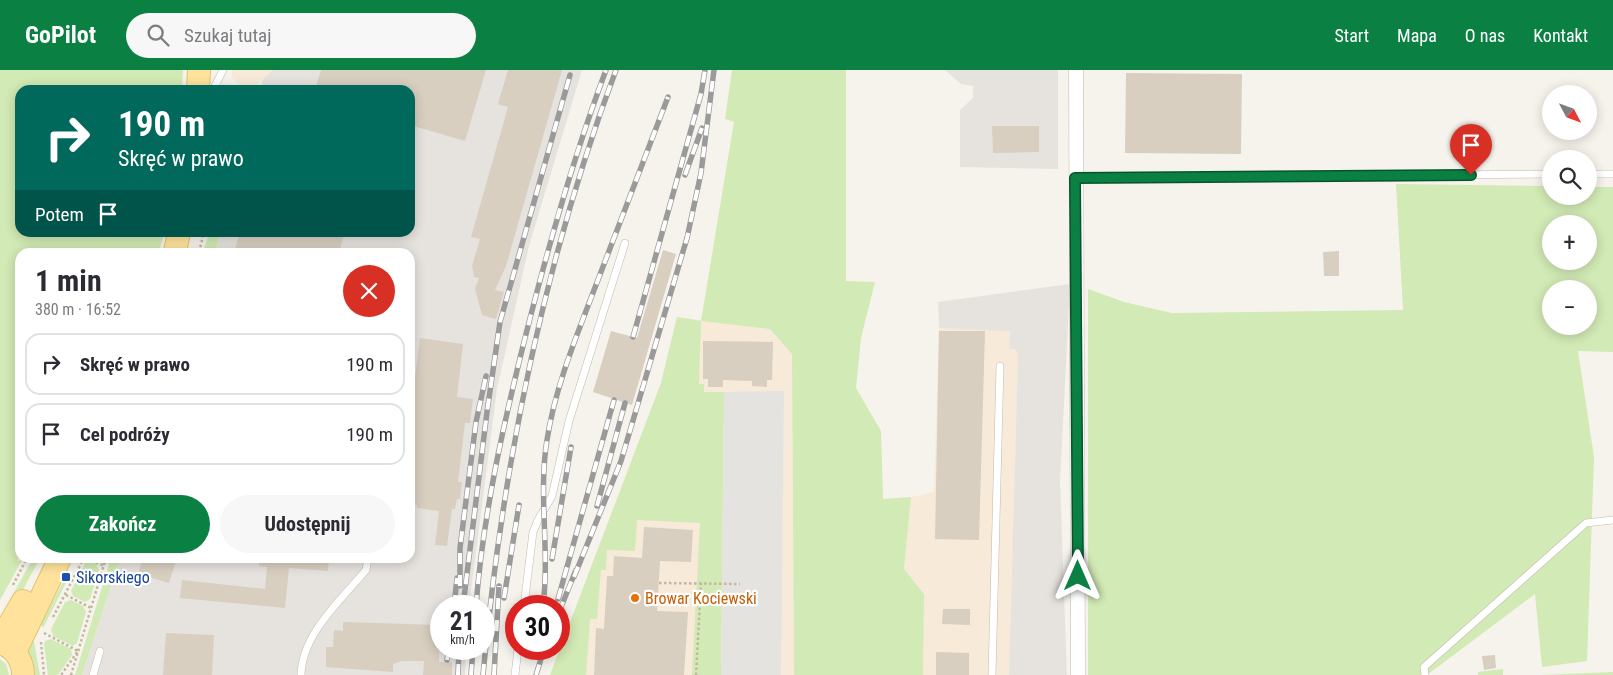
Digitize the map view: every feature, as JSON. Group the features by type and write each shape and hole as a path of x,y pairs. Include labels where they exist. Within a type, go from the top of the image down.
{"main road":[{"path":"198,85 199,70"},
{"path":"211,70 212,85"},
{"path":"5,645 43,563"},
{"path":"5,645 57,563"},
{"path":"5,645 20,661 22,675"}],"street":[{"path":"1076,70 1078,675"}],"lane":[{"path":"215,85 223,70"},
{"path":"1075,178 1542,174"},
{"path":"1597,174 1613,174"},
{"path":"525,595 533,532 552,496 567,428 625,243"},
{"path":"992,675 1000,366"},
{"path":"1425,675 1424,667 1586,523 1613,520"},
{"path":"301,675 302,662 311,637 366,570 367,563"},
{"path":"93,675 100,651"},
{"path":"514,675 516,660"}],"path":[{"path":"12,587 24,563"},
{"path":"53,618 83,563"},
{"path":"97,563 104,566"},
{"path":"71,675 105,563"},
{"path":"659,582 740,584"},
{"path":"696,675 701,583"},
{"path":"65,594 91,608"},
{"path":"44,675 40,649 41,641 49,626"},
{"path":"45,633 78,651"},
{"path":"61,675 78,651"}],"shaded area":[{"path":"232,70 273,70 256,85 240,85 232,78"},
{"path":"273,70 582,70 529,246 497,389 470,595 430,595 430,660 466,660 465,675 82,675 118,563 415,563 415,248 216,248 220,237 415,237 415,85 261,85 263,79"},
{"path":"945,70 1058,70 1058,169 960,167 960,110 973,98 973,86 961,84"},
{"path":"1070,284 1060,482 1067,675 1009,675 1018,355 1016,350 1009,349 1010,331 939,328 938,302"},
{"path":"677,317 770,329 792,354 794,675 550,675 556,660 570,660 570,622 661,383"},
{"path":"939,328 1010,330 1009,349 1016,350 1018,355 1009,675 923,675 924,594 904,569 911,497 934,492"},
{"path":"784,391 781,675 721,675 724,392"}],"green space":[{"path":"0,70 183,70 182,85 15,85 15,237 163,237 160,248 15,248 15,563 20,563 0,600"},
{"path":"732,70 846,70 846,281 875,282 861,338 856,388 881,431 883,499 911,497 904,569 924,594 923,675 794,675 792,354 770,329 701,321 734,122 725,119"},
{"path":"1396,184 1542,186 1542,205 1597,205 1597,187 1613,187 1613,352 1578,351 1594,457 1587,661 1542,667 1535,594 1427,675 1088,675 1088,289 1124,302 1172,313 1403,310"},
{"path":"208,237 220,237 216,248 204,248"},
{"path":"677,317 701,321 699,384 704,384 704,392 724,392 721,675 692,675 700,523 637,520 635,551 607,550 606,570 601,570 597,619 590,619 586,675 550,675 556,660 570,660 570,622 661,383"},
{"path":"30,563 37,563 12,610 7,605"},
{"path":"85,563 96,564 99,570 90,599 85,602 73,596 71,591"},
{"path":"109,563 118,563 82,675 75,675"},
{"path":"67,574 70,575 43,628 41,624"},
{"path":"71,600 83,606 86,612 77,643 73,646 53,636 51,629 65,602"},
{"path":"28,636 34,642 40,675 30,675 26,655"},
{"path":"51,639 71,649 72,655 58,675 48,675 44,645 45,641"},
{"path":"0,659 6,664 9,675 0,675"},
{"path":"1503,669 1503,675 1478,675 1478,672"},
{"path":"1613,672 1613,675 1540,675"}],"building":[{"path":"321,70 486,70 465,141 415,126 415,85 316,85"},
{"path":"508,70 562,70 506,266 495,290 504,292 496,319 482,315 475,289 479,278 474,277 472,266 480,239 471,237 508,107 498,104"},
{"path":"1126,73 1242,74 1241,154 1125,153"},
{"path":"992,126 1039,126 1039,152 993,153"},
{"path":"238,237 344,237 340,248 235,248"},
{"path":"663,250 676,254 632,405 593,392 611,331 637,338"},
{"path":"1339,251 1339,276 1324,276 1323,252"},
{"path":"939,331 985,331 979,540 935,539"},
{"path":"420,338 463,344 457,397 473,399 470,423 465,423 458,482 462,482 460,499 457,499 455,509 452,509 447,546 435,545 439,511 417,508 417,505 415,505 415,378"},
{"path":"703,341 773,342 772,380 767,380 767,387 752,386 752,381 723,380 723,387 708,387 708,379 703,379"},
{"path":"644,527 693,530 691,562 660,561 657,611 688,612 684,675 594,675 596,628 604,629 607,576 613,576 614,556 642,558"},
{"path":"141,563 175,563 169,583 138,574"},
{"path":"259,563 329,563 328,571 289,568 285,608 180,598 182,580 265,589 267,567 259,566"},
{"path":"943,609 970,609 970,625 942,624"},
{"path":"343,622 430,625 430,660 452,662 452,675 423,675 424,661 402,661 393,664 393,672 326,667 326,647 333,647 334,630 343,631"},
{"path":"166,633 214,635 212,675 163,675"},
{"path":"936,652 969,653 969,675 936,675"},
{"path":"1495,655 1496,668 1484,670 1482,656"}],"railway":[{"path":"477,595 489,504 517,371 562,203 606,70"},
{"path":"483,675 502,521 514,444 529,368 567,217 590,143 616,70"},
{"path":"633,337 701,94 705,70"},
{"path":"574,577 621,461 687,238 701,173 714,70"},
{"path":"464,595 500,322 570,75"},
{"path":"544,595 545,460 555,400 574,342 668,97"},
{"path":"685,175 702,128"},
{"path":"460,586 460,548 476,422 486,376"},
{"path":"559,595 614,400"},
{"path":"597,506 625,403"},
{"path":"552,559 571,447"},
{"path":"504,598 519,505"},
{"path":"566,595 576,570"},
{"path":"455,595 457,578"},
{"path":"494,675 499,586"},
{"path":"458,675 459,660"},
{"path":"471,675 472,660"},
{"path":"536,675 541,660"}],"place":[{"name":"Sikorskiego","path":"66,577"},
{"name":"Browar Kociewski","path":"635,598"}],"route":[{"path":"1078,576 1075,178 1471,175"}]}
